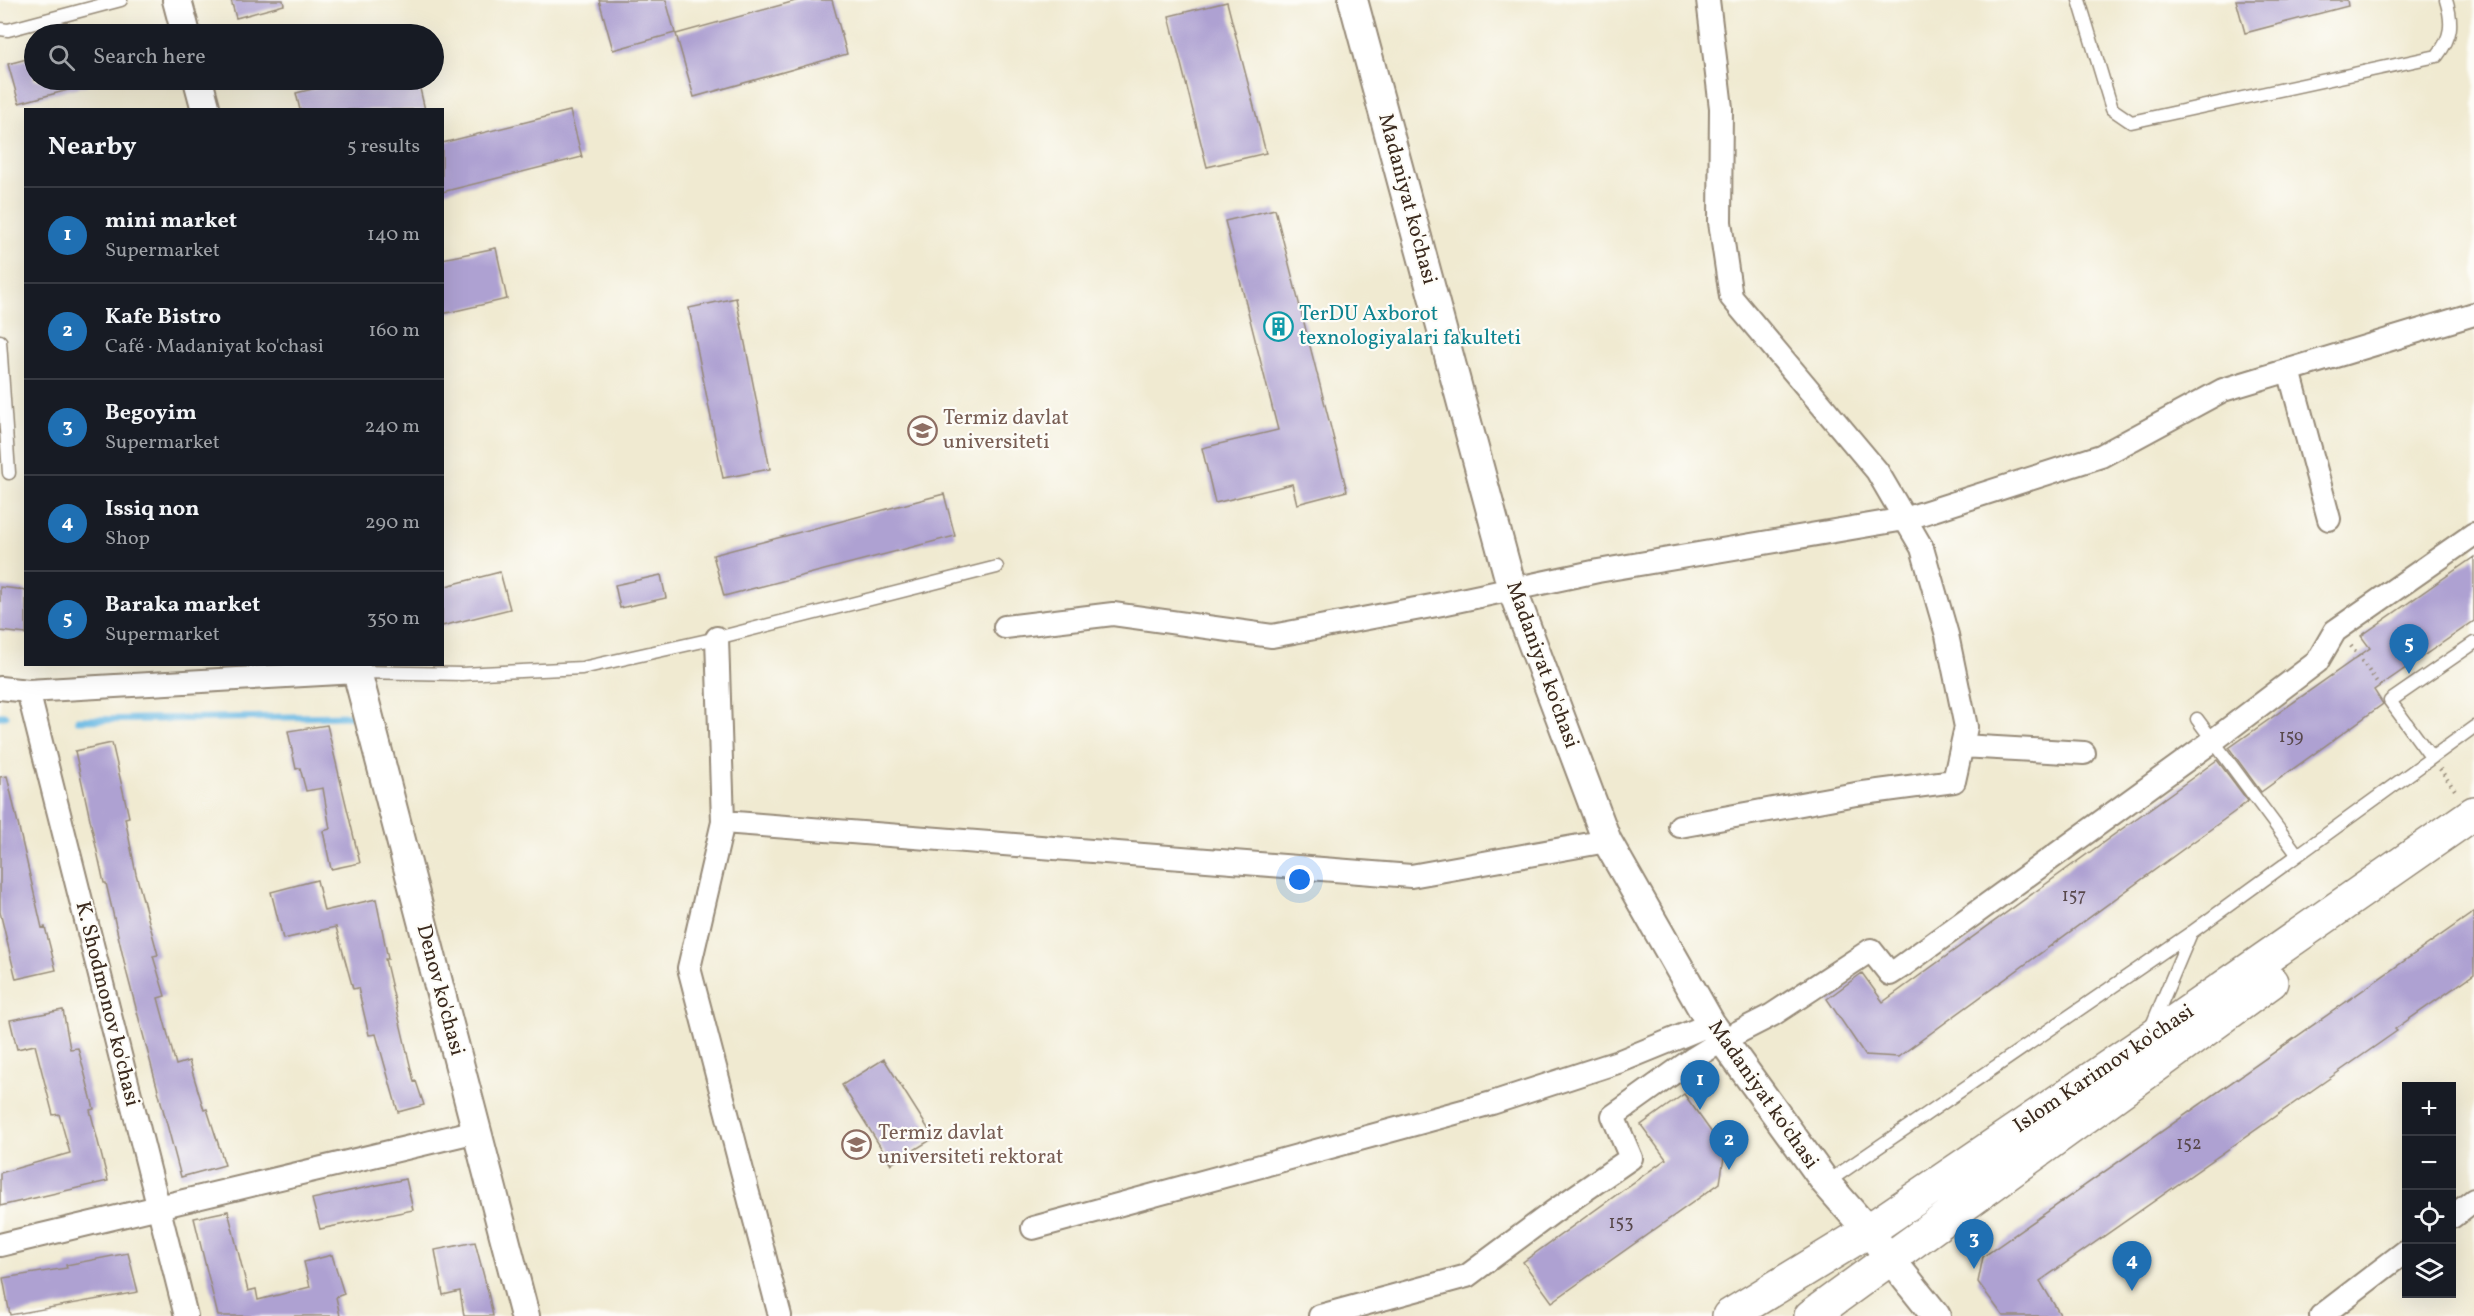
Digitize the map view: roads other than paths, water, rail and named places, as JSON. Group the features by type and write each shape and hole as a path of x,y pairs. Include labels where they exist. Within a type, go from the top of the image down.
{"main road":[{"name":"Islom Karimov ko'chasi","path":"1729,1316 1868,1231 2473,821"},
{"name":"Islom Karimov ko'chasi","path":"1811,1316 2473,821"}],"street":[{"path":"177,0 183,24"},
{"name":"Madaniyat ko'chasi","path":"1353,0 1512,589 1607,841 1717,1032 1826,1184 1890,1257 1936,1316"},
{"path":"1680,826 1856,794 1954,781 1966,727 1947,635 1922,548 1877,471 1731,297 1720,222 1721,108 1708,0"},
{"path":"201,90 205,108"},
{"path":"1005,627 1113,614 1272,636 1655,561 1905,519 2101,456 2223,390 2474,314"},
{"path":"2289,370 2329,519"},
{"path":"1033,1228 1491,1103 1772,1015 1871,950 1890,974 2214,740 2317,662 2338,629 2474,534"},
{"path":"717,638 723,822 689,968 780,1316"},
{"path":"0,688 28,691 356,668"},
{"name":"Denov ko'chasi","path":"356,668 525,1316"},
{"name":"K. Shodmonov ko'chasi","path":"28,691 186,1316"},
{"path":"1962,746 2084,753"},
{"path":"723,822 1412,876 1607,841"},
{"path":"1320,1316 1467,1276 1631,1158 1613,1116 1717,1032"},
{"path":"0,1245 477,1131"},
{"path":"2456,1213 2474,1200"},
{"path":"2321,1316 2402,1254"}],"lane":[{"path":"31,24 121,0"},
{"path":"2079,0 2112,109 2131,122 2437,56 2445,46 2452,21 2446,0"},
{"path":"0,29 8,30 24,26"},
{"path":"0,341 9,473"},
{"path":"356,668 462,674 582,668 717,638 997,567"},
{"path":"2432,757 2390,701 2474,643"},
{"path":"2197,719 2297,854"},
{"path":"1826,1184 2192,932 2474,727"},
{"path":"2144,1043 2192,932"}],"waterway":[{"path":"0,716 5,716"},
{"path":"78,720 354,716"}],"place":[{"name":"TerDU Axborot texnologiyalari fakulteti","path":"1278,326"},
{"name":"Termiz davlat universiteti","path":"922,430"},
{"name":"Baraka market","path":"2409,674"},
{"name":"mini market","path":"1700,1110"},
{"name":"Termiz davlat universiteti rektorat","path":"857,1145"},
{"name":"Kafe Bistro","path":"1729,1170"},
{"name":"Begoyim","path":"1974,1269"},
{"name":"Issiq non","path":"2132,1291"}]}
